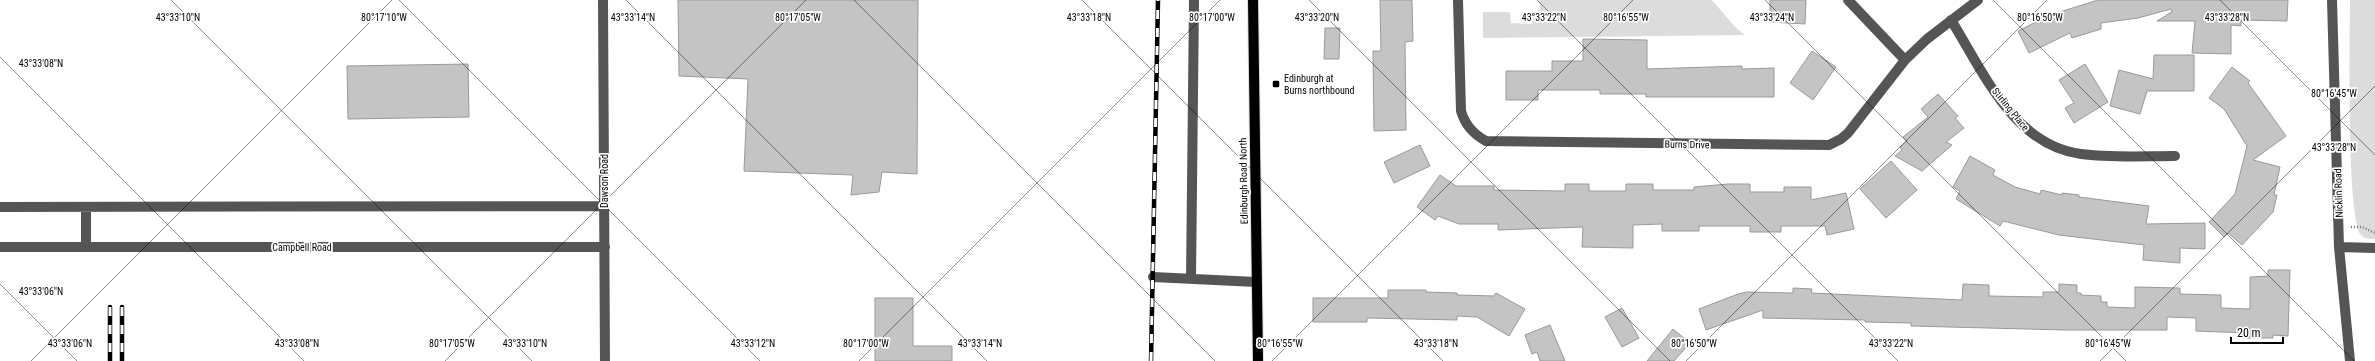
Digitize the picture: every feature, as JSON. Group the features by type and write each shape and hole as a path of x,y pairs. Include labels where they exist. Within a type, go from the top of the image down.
{"main road":[{"name":"Edinburgh Road North","path":"1253,0 1258,361"}],"street":[{"name":"Dawson Road","path":"603,0 605,361"},
{"path":"1191,279 1194,0"},
{"name":"Burns Drive","path":"1458,0 1461,110 1464,122 1478,137 1486,141 1829,145 1841,139 1851,128 1905,60 1951,20 1978,0"},
{"path":"1848,0 1905,60"},
{"name":"Nicklin Road","path":"2332,0 2339,247 2350,361"},
{"name":"Stirling Place","path":"1951,20 2001,101 2030,133 2048,144 2081,154 2175,156"},
{"path":"0,207 604,206"},
{"path":"86,207 86,247"},
{"name":"Campbell Road","path":"0,247 605,247"},
{"path":"2339,247 2375,248"},
{"path":"1153,277 1256,282"}],"path":[{"path":"2339,228 2362,227 2375,233"}],"shaded area":[{"path":"1539,0 1712,0 1735,27 1745,35 1483,38 1483,12 1507,12 1510,13 1511,23 1532,24 1534,16 1540,11"},
{"path":"2350,0 2375,0 2375,239 2365,238 2361,235 2356,221 2353,195 2350,124"}],"building":[{"path":"678,0 918,0 917,174 882,172 879,192 851,195 853,175 744,171 748,79 679,76"},
{"path":"1380,0 1412,0 1413,41 1405,42 1406,130 1374,131 1373,51 1381,51"},
{"path":"1770,0 1806,0 1805,24 1770,22"},
{"path":"2098,0 2288,0 2287,21 2241,20 2241,26 2231,25 2231,54 2192,53 2195,21 2157,21 2172,12 2171,9 2138,18 2101,23 2101,29 2072,38 2070,33 2029,53 2018,31 2050,15"},
{"path":"1325,28 1340,28 1339,59 1324,59"},
{"path":"1583,39 1647,40 1647,69 1742,66 1742,69 1774,68 1774,97 1646,97 1646,94 1600,94 1600,90 1538,90 1538,100 1506,100 1506,71 1552,71 1552,61 1583,61"},
{"path":"1812,51 1836,67 1813,100 1790,83"},
{"path":"2154,55 2194,55 2194,91 2147,91 2140,114 2110,106 2119,70 2153,79"},
{"path":"468,64 469,117 348,119 347,66"},
{"path":"2085,64 2108,102 2074,123 2065,108 2074,103 2059,80"},
{"path":"2232,67 2250,81 2248,83 2286,136 2253,160 2280,167 2274,195 2277,195 2273,212 2242,245 2228,233 2224,237 2209,222 2235,194 2247,146 2224,109 2209,98"},
{"path":"1938,94 1958,116 1955,118 1964,128 1946,142 1952,145 1922,171 1895,156 1902,150 1900,147 1907,141 1903,137 1928,117 1921,109"},
{"path":"1420,145 1430,166 1394,183 1384,162"},
{"path":"1970,156 1995,170 1993,175 2015,187 2040,194 2041,190 2062,195 2062,193 2079,195 2079,197 2149,206 2146,224 2205,223 2205,249 2180,248 2180,263 2143,260 2144,245 2059,235 2003,221 2000,226 1956,199 1960,191 1953,187"},
{"path":"1891,161 1917,190 1886,218 1860,189"},
{"path":"1440,175 1456,186 1494,186 1494,190 1565,191 1565,184 1589,184 1589,191 1626,191 1626,184 1653,184 1653,190 1694,190 1694,187 1750,184 1750,192 1784,192 1784,187 1811,187 1811,200 1846,193 1854,229 1827,235 1825,226 1781,226 1781,232 1750,232 1750,226 1699,226 1699,231 1662,231 1662,224 1633,225 1633,248 1582,247 1583,227 1498,230 1498,224 1459,224 1438,216 1435,220 1417,207"},
{"path":"2268,270 2290,270 2288,336 2273,335 2273,338 2247,338 2247,333 2196,331 2196,318 2167,317 2167,330 2065,330 1911,326 1911,323 1865,322 1865,320 1763,318 1763,310 1706,330 1699,309 1738,294 1747,292 1793,293 1793,288 1812,289 1811,293 1962,300 1963,284 1989,285 1989,296 2043,297 2043,292 2059,292 2059,284 2077,285 2077,293 2081,293 2081,295 2101,296 2101,302 2107,302 2107,307 2135,308 2135,287 2180,288 2180,294 2221,295 2221,308 2250,309 2250,277 2268,276"},
{"path":"1388,290 1426,290 1426,292 1457,293 1457,295 1494,296 1496,293 1525,309 1509,336 1477,317 1457,316 1457,320 1367,318 1367,322 1313,322 1313,298 1388,298"},
{"path":"875,298 913,298 913,346 952,346 952,361 875,361"},
{"path":"1622,308 1639,338 1622,347 1605,317"},
{"path":"1550,325 1565,361 1540,361 1537,352 1532,354 1525,335"},
{"path":"1673,329 1690,343 1674,361 1647,361"}],"railway":[{"path":"1151,361 1158,0"},
{"path":"110,307 110,361"},
{"path":"122,307 122,361"}],"place":[{"name":"Edinburgh at Burns northbound","path":"1276,84"}]}
